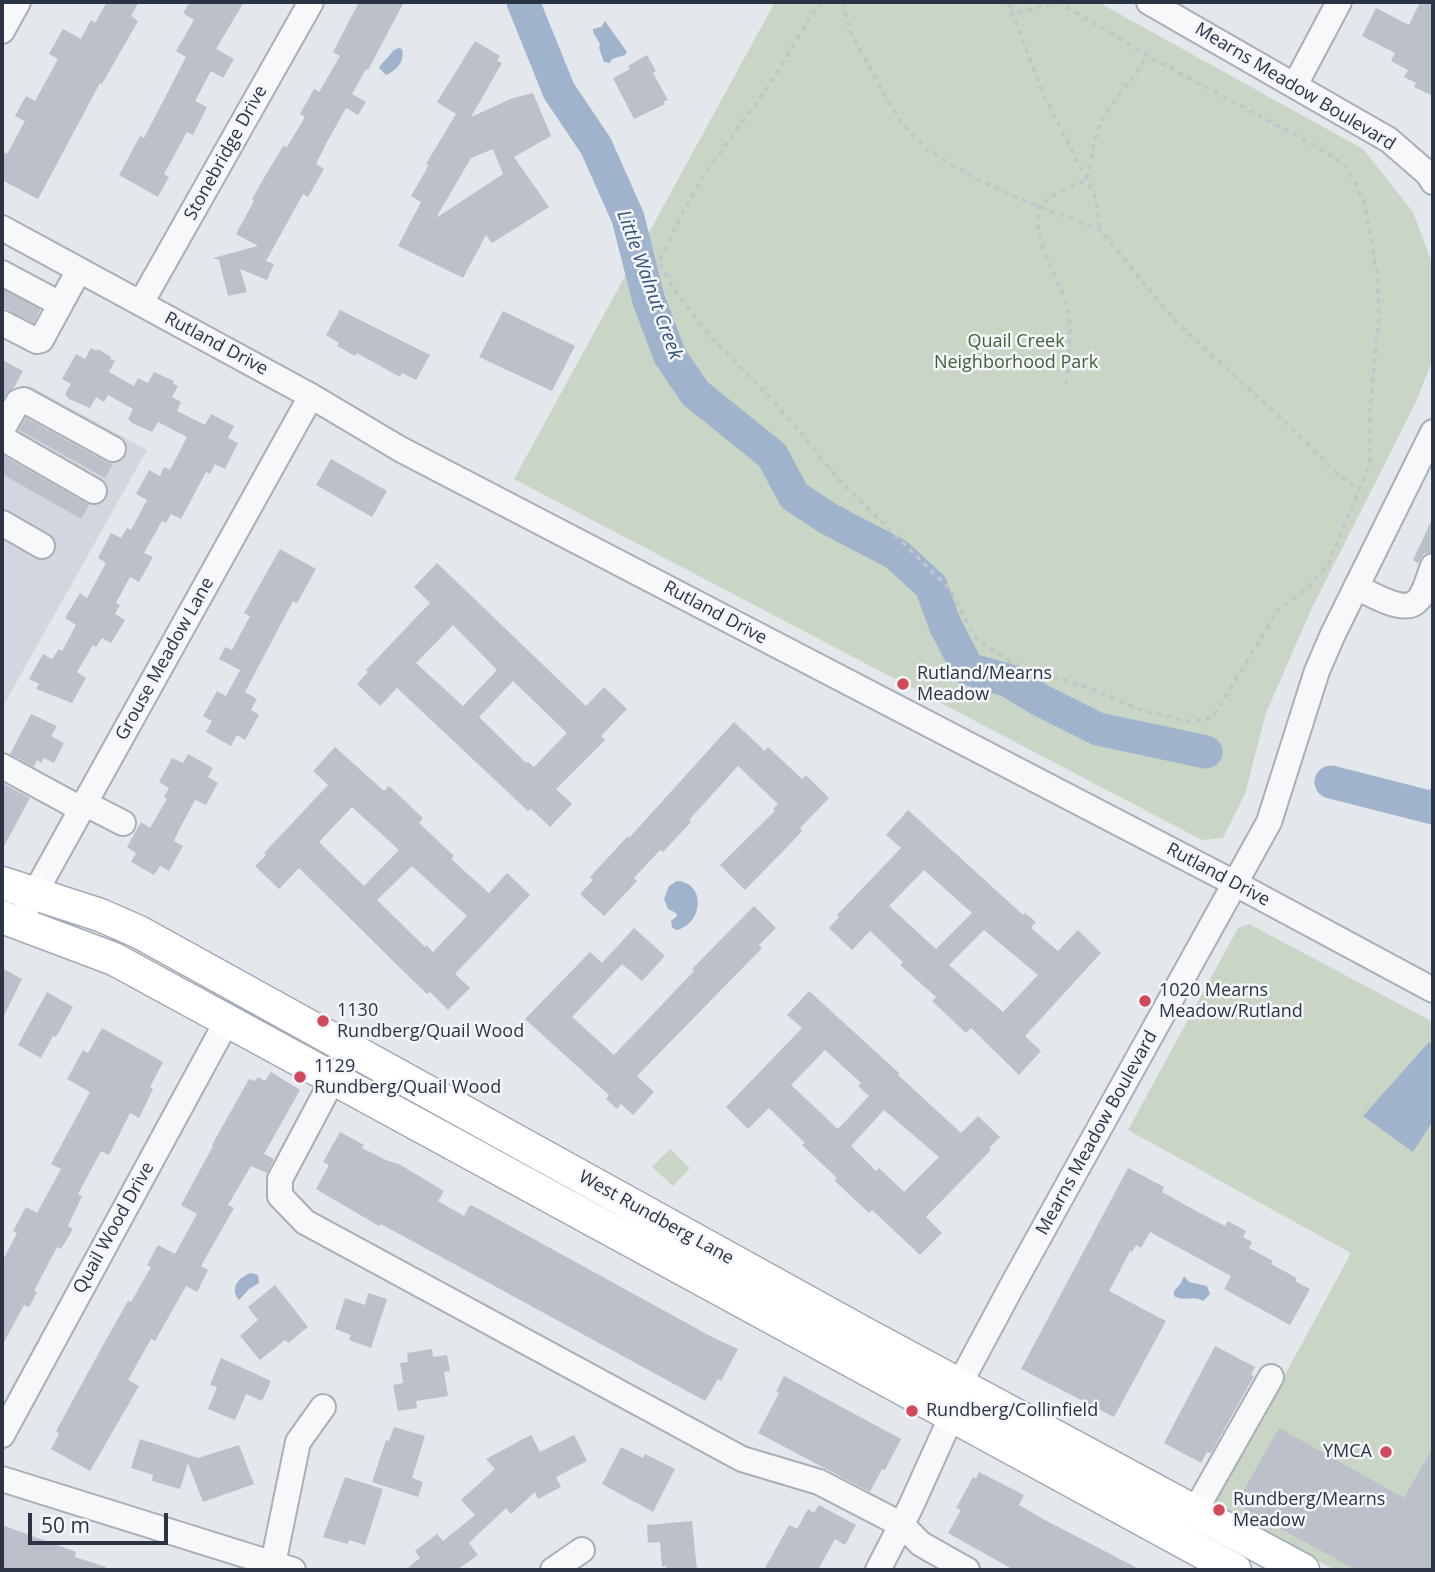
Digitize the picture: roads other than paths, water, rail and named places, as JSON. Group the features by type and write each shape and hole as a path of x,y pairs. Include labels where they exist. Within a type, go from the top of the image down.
{"main road":[{"name":"West Rundberg Lane","path":"2,883 100,915 139,932 960,1385 1303,1570"},
{"name":"West Rundberg Lane","path":"10,919 114,959 1235,1570"},
{"path":"573,1210 590,1182"}],"street":[{"path":"2,31 18,2"},
{"name":"Stonebridge Drive","path":"141,303 312,2"},
{"path":"1295,85 1339,2"},
{"name":"Mearns Meadow Boulevard","path":"1162,5 1389,140 1432,176"},
{"path":"9,232 16,296 39,341 79,270"},
{"name":"Rutland Drive","path":"9,232 311,396 400,449 1236,884 1433,990"},
{"path":"16,296 60,304"},
{"name":"Grouse Meadow Lane","path":"10,919 35,893 311,396"},
{"path":"2,430 18,402 24,400 113,449"},
{"name":"Mearns Meadow Boulevard","path":"878,1570 902,1525 952,1415 960,1385 1013,1284 1269,822 1328,646 1433,432"},
{"path":"2,438 94,491"},
{"path":"2,523 42,546"},
{"path":"1356,587 1397,606 1408,607 1418,601 1433,566"},
{"path":"2,766 123,824"},
{"name":"Quail Wood Drive","path":"2,1435 227,1021"},
{"path":"332,1079 280,1179 280,1196 305,1222 742,1459 819,1482 902,1525 921,1544 967,1570"},
{"path":"1195,1511 1271,1377"},
{"path":"2,1479 283,1567 298,1442 323,1407"},
{"path":"553,1570 582,1550"}],"water":[{"path":"605,21 627,52 612,59 610,63 604,62 600,44 593,32 593,29 601,27"},
{"path":"399,48 403,54 401,62 386,75 379,68 394,50"},
{"path":"677,881 687,883 693,889 698,904 692,921 676,930 671,921 677,916 676,913 668,909 664,899 669,886"},
{"path":"1429,1042 1433,1044 1433,1121 1413,1152 1363,1116"},
{"path":"251,1273 258,1275 259,1283 239,1300 235,1287 243,1277"},
{"path":"1184,1276 1189,1282 1207,1286 1210,1294 1203,1301 1174,1296 1174,1291"}],"waterway":[{"name":"Little Walnut Creek","path":"523,2 559,91 596,146 628,218 649,301 670,356 695,393 772,455 794,496 829,519 896,554 931,586 945,625 968,669 1007,680 1098,729 1206,752"},
{"name":"Little Walnut Creek","path":"1331,782 1433,808"},
{"path":"1425,805 1433,789"}],"tunnel":[{"path":"2,306 12,287"},
{"path":"23,318 33,298"}],"place":[{"name":"Rutland/Mearns Meadow","path":"903,684"},
{"name":"1020 Mearns Meadow/Rutland","path":"1145,1001"},
{"name":"1130 Rundberg/Quail Wood","path":"323,1021"},
{"name":"1129 Rundberg/Quail Wood","path":"300,1077"},
{"name":"Rundberg/Collinfield","path":"912,1411"},
{"name":"YMCA","path":"1386,1452"},
{"name":"Rundberg/Mearns Meadow","path":"1219,1510"}],"park label":[{"name":"Quail Creek Neighborhood Park","path":"1016,352"}]}
